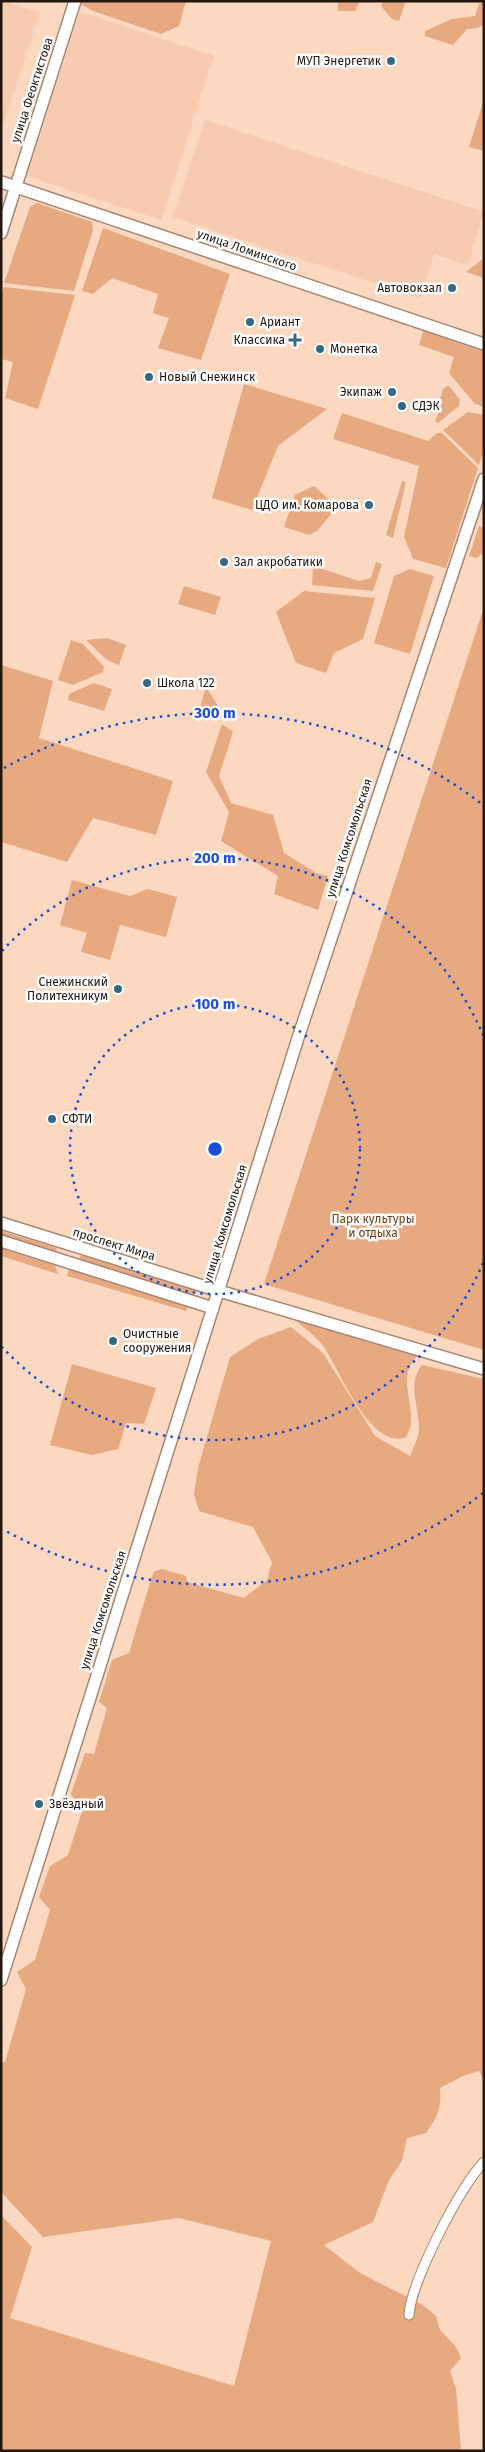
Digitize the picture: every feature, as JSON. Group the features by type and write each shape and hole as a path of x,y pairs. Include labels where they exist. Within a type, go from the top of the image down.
{"street":[{"name":"улица Феоктистова","path":"1,233 75,1"},
{"name":"улица Ломинского","path":"1,182 484,344"},
{"name":"улица Комсомольская","path":"1,1980 298,1038 484,478"},
{"name":"проспект Мира","path":"1,1223 219,1291 484,1369"},
{"path":"1,1241 213,1308"},
{"path":"66,1262 71,1246"},
{"path":"409,2315 410,2301 436,2243 458,2199 484,2162"}],"shaded area":[{"path":"1,1 40,12 1,130"},
{"path":"80,12 214,56 161,220 27,176"},
{"path":"205,120 484,212 468,265 434,254 420,298 173,217"}],"green space":[{"path":"82,1 186,1 179,26 161,34 93,11 81,4"},
{"path":"338,1 360,1 355,11 338,11"},
{"path":"383,1 406,1 399,21 392,19 381,6"},
{"path":"480,1 484,1 484,24 478,28 467,29 453,45 425,36 425,31 452,19 475,16"},
{"path":"484,99 484,151 469,147"},
{"path":"37,203 92,222 93,230 74,291 4,283 30,207"},
{"path":"103,228 230,274 201,360 158,348 169,318 153,313 158,294 112,278 93,294 82,291"},
{"path":"484,258 484,278 466,272"},
{"path":"4,287 75,295 38,409 5,398 13,362 1,359 1,294"},
{"path":"423,331 434,332 457,343 484,351 484,407 475,404 449,373 454,357 419,345"},
{"path":"244,384 327,409 278,446 252,510 212,498"},
{"path":"447,386 450,387 460,400 459,406 438,423 435,422 442,403 440,399 443,389"},
{"path":"468,412 484,415 484,449 479,465 443,430"},
{"path":"342,413 428,441 437,433 442,433 478,468 446,568 413,559 404,537 419,466 333,439"},
{"path":"402,481 406,482 393,538 386,535"},
{"path":"314,486 337,507 317,531 309,535 284,527 295,495"},
{"path":"479,526 484,528 484,552 477,558 469,556"},
{"path":"376,562 382,564 373,591 312,585 313,566 359,581 371,578"},
{"path":"410,569 434,576 410,654 374,643 394,576"},
{"path":"184,586 221,597 215,615 178,604"},
{"path":"304,591 375,598 363,639 334,653 326,673 296,663 276,612"},
{"name":"Парк культуры и отдыха","path":"484,607 484,1350 264,1284"},
{"path":"107,638 126,645 119,665 107,660 86,640"},
{"path":"71,640 83,644 104,667 103,672 73,685 58,680"},
{"path":"1,665 53,681 39,738 173,781 156,835 93,818 67,862 1,842"},
{"path":"94,683 112,689 104,711 68,700 69,694"},
{"path":"205,690 208,690 220,712 200,717 198,715"},
{"path":"222,724 233,732 219,776 231,803 273,815 284,853 316,873 328,876 318,910 274,894 278,876 221,841 229,812 206,772"},
{"path":"72,880 130,896 148,889 177,897 166,937 120,925 110,960 81,952 87,933 60,925"},
{"path":"1,1231 57,1248 56,1251 1,1235"},
{"path":"1,1248 55,1265 58,1274 1,1256"},
{"path":"81,1255 194,1290 193,1295 79,1259"},
{"path":"69,1269 188,1305 186,1311 67,1276"},
{"path":"289,1315 422,1352 414,1359 407,1375 411,1422 406,1437 392,1438 380,1431 368,1419 356,1404 321,1343"},
{"path":"291,1327 323,1353 375,1436 410,1456 419,1430 414,1388 417,1372 422,1365 484,1379 484,2081 479,2071 463,2076 440,2088 440,2101 436,2117 426,2133 407,2138 402,2161 389,2180 373,2222 324,2245 360,2273 423,2305 436,2316 440,2330 456,2347 461,2358 450,2371 456,2389 461,2451 1,2451 1,2215 32,2247 10,2318 234,2386 271,2241 179,2218 43,2237 1,2192 1,2063 5,2062 26,1989 17,1972 35,1960 50,1910 39,1897 50,1866 68,1855 82,1811 71,1794 85,1753 94,1754 107,1708 99,1702 112,1660 129,1653 152,1576 155,1571 162,1569 186,1576 187,1582 244,1598 267,1580 272,1562 253,1527 199,1511 194,1494 198,1468 230,1357 258,1339"},
{"path":"72,1364 156,1388 144,1424 126,1423 118,1449 92,1455 50,1445"}],"place":[{"name":"МУП Энергетик","path":"391,61"},
{"name":"Автовокзал","path":"452,288"},
{"name":"Ариант","path":"250,322"},
{"name":"Классика","path":"295,340"},
{"name":"Монетка","path":"320,349"},
{"name":"Новый Снежинск","path":"149,377"},
{"name":"Экипаж","path":"392,392"},
{"name":"СДЭК","path":"402,406"},
{"name":"ЦДО им. Комарова","path":"369,505"},
{"name":"Зал акробатики","path":"224,562"},
{"name":"Школа 122","path":"147,683"},
{"name":"Снежинский Политехникум","path":"118,989"},
{"name":"СФТИ","path":"52,1119"},
{"name":"Очистные сооружения","path":"113,1341"},
{"name":"Звёздный","path":"39,1804"}]}
